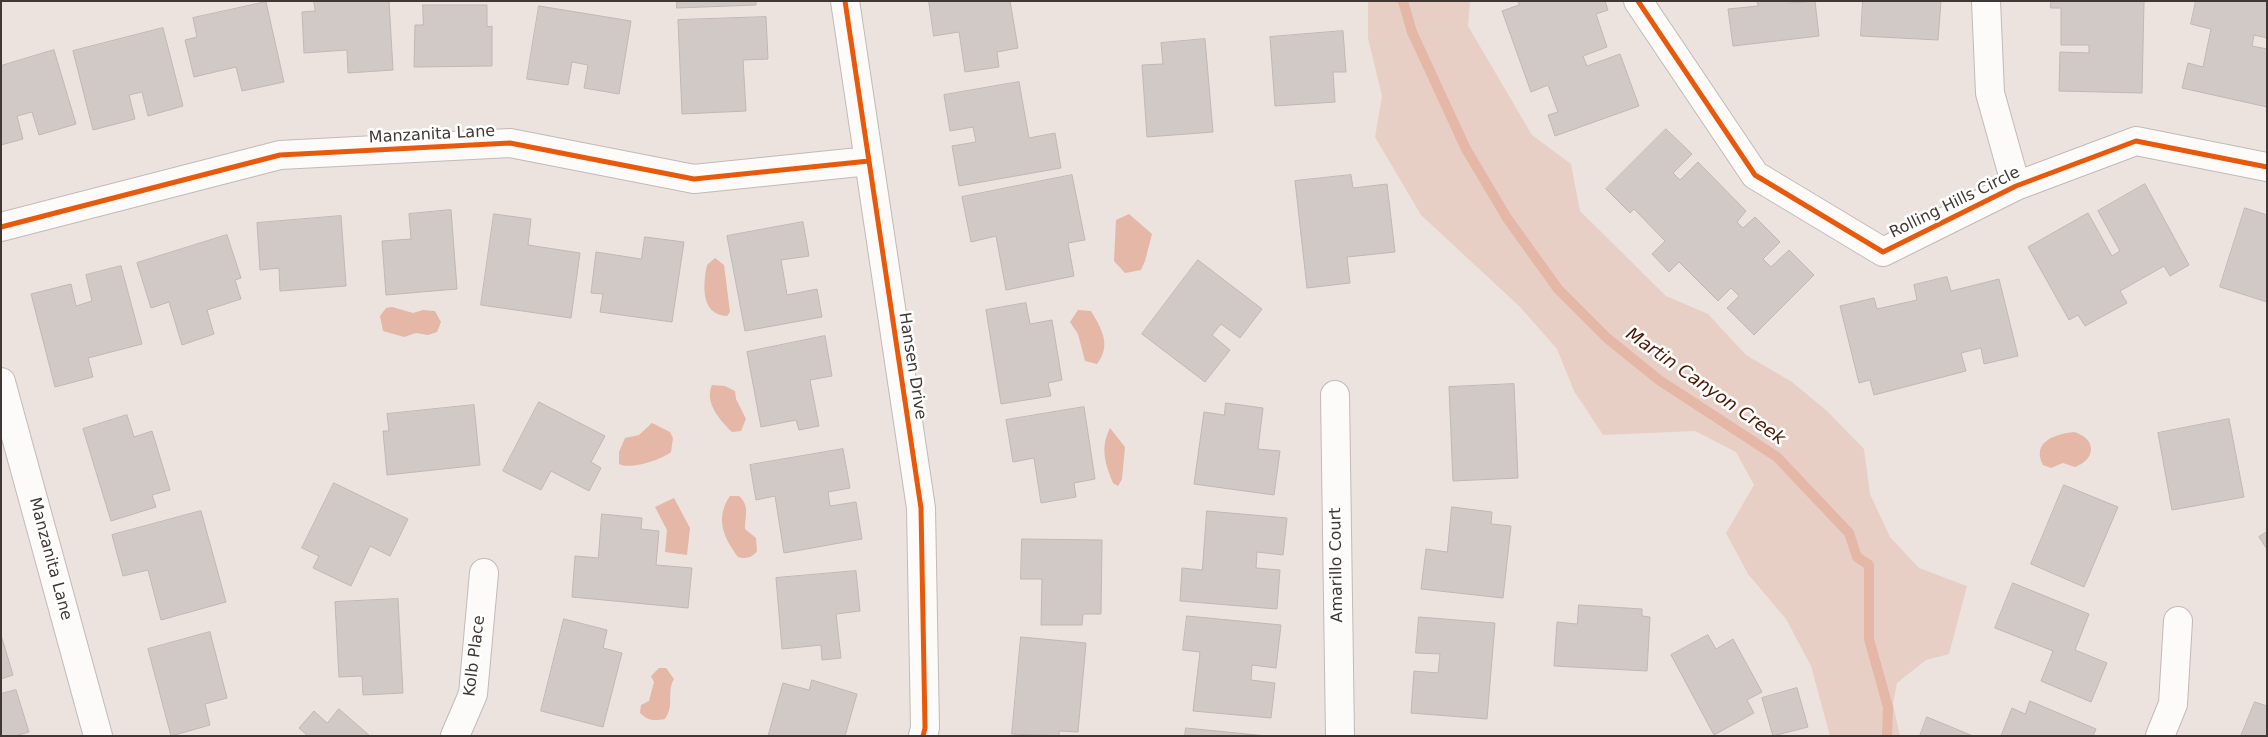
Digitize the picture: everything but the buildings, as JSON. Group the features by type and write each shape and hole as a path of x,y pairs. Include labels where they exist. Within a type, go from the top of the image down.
{"street":[{"name":"Hansen Drive","path":"845,1 921,508 926,728 923,736"},
{"name":"Rolling Hills Circle","path":"1638,1 1755,175 1883,252 2016,186 2136,141 2267,167"},
{"path":"1986,1 1990,93 2016,186"},
{"name":"Manzanita Lane","path":"1,227 280,155 510,143 694,179 868,161"},
{"name":"Manzanita Lane","path":"1,382 98,736"},
{"name":"Amarillo Court","path":"1335,395 1340,736"},
{"name":"Kolb Place","path":"455,736 473,694 484,573"},
{"path":"2160,736 2174,704 2178,621"}],"shaded area":[{"path":"1368,1 1470,1 1468,26 1532,135 1571,164 1580,211 1666,296 1708,314 1746,355 1792,382 1827,411 1864,449 1870,494 1890,537 1919,568 1967,586 1949,654 1926,660 1897,683 1893,704 1900,736 1830,736 1811,666 1786,619 1748,574 1726,533 1754,485 1736,452 1695,431 1603,435 1574,391 1557,349 1520,307 1421,215 1375,137 1382,96 1368,38"},
{"path":"1129,214 1152,234 1141,270 1125,273 1114,261 1116,220"},
{"path":"715,258 724,265 730,312 727,316 712,310 705,297 707,265"},
{"path":"392,307 413,313 423,310 435,311 441,322 437,332 428,335 416,333 404,337 383,331 380,316 386,308"},
{"path":"1078,310 1091,311 1101,330 1104,350 1097,364 1085,361 1078,334 1070,322"},
{"path":"712,385 725,386 735,391 736,399 746,419 741,431 732,432 714,411 710,398"},
{"path":"652,423 670,432 673,438 671,452 660,458 638,465 624,466 619,464 619,452 625,438 639,435"},
{"path":"1110,428 1125,447 1122,479 1118,486 1113,483 1104,449"},
{"path":"2074,432 2087,439 2090,444 2090,454 2087,459 2075,467 2063,463 2051,468 2043,465 2040,450 2043,445 2053,437"},
{"path":"730,496 739,496 745,503 745,529 756,538 757,551 749,557 738,557 725,535 722,520 723,512"},
{"path":"674,498 690,528 687,555 665,552 667,530 655,507"},
{"path":"659,668 666,668 674,679 671,689 670,708 665,719 651,720 640,713 641,705 649,701 654,682 651,676"}],"waterway":[{"name":"Martin Canyon Creek","path":"1403,1 1412,32 1466,149 1507,218 1558,289 1607,338 1659,380 1777,457 1849,533 1857,557 1869,565 1869,639 1888,707 1887,736"}],"cycle path":[{"path":"845,1 921,508 925,728 923,736"},
{"path":"1638,1 1755,175 1883,252 2016,186 2136,141 2267,167"},
{"path":"1,227 280,155 510,143 694,179 869,161"}]}
